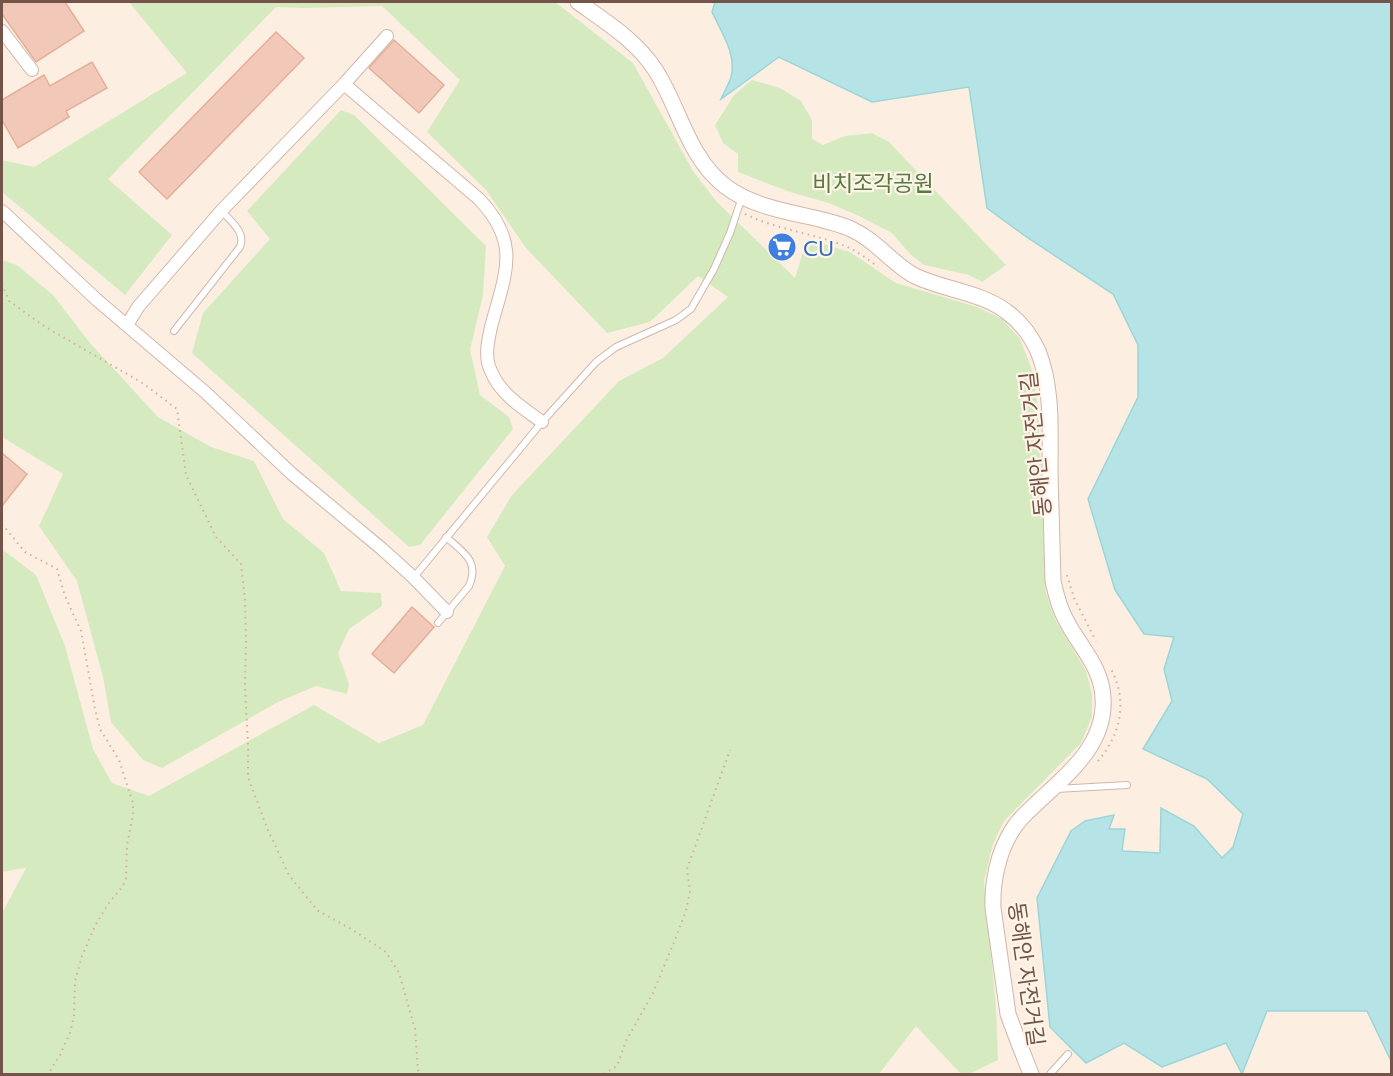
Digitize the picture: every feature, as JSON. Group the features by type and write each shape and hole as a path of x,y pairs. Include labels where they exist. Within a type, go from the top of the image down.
{"street":[{"path":"578,2 618,31 646,57 664,86 694,148 715,177 740,203 758,203 853,229 900,267 915,276 992,303 1006,311 1020,323 1037,350 1043,366 1049,406 1053,570 1056,596 1066,621 1096,668 1101,682 1104,709 1101,724 1088,752 1022,817 1012,830 995,877 992,893 993,908 1008,1014 1029,1073"},
{"path":"2,31 32,70"},
{"path":"127,325 138,307 222,210 344,84 387,36"},
{"path":"344,84 479,199 495,218 506,243 506,273 488,341 490,371 502,390 542,422"},
{"path":"2,211 97,300 205,392 292,474 414,577 447,612"}],"lane":[{"path":"414,577 542,422 596,362 616,347 676,320 691,309 714,269 740,203"},
{"path":"174,331 240,247 242,236 240,231 222,210"},
{"path":"438,623 469,586 473,571 467,556 446,537"},
{"path":"1052,789 1127,785"},
{"path":"1050,1074 1068,1054"}],"path":[{"path":"740,203 771,225 848,247 859,252 883,270"},
{"path":"2,284 9,301 44,326 144,384 177,409 186,475 216,537 241,564 245,599 248,777 267,828 289,875 317,910 378,946 391,959 399,974 415,1029 420,1074"},
{"path":"2,524 25,552 57,569 65,597 81,631 94,709 100,729 119,760 132,803 133,815 127,845 126,878 123,886 108,904 95,926 82,956 75,981 74,1016 70,1033 48,1074"},
{"path":"1067,575 1074,598 1100,648"},
{"path":"1096,763 1114,736 1122,709 1121,696 1110,666"},
{"path":"604,1074 616,1066 626,1041 653,993 674,942 686,911 690,891 687,869 730,750"}],"green space":[{"path":"129,2 555,2 633,63 693,171 716,201 795,278 807,239 850,252 896,283 977,307 1002,319 1020,339 1032,370 1038,407 1046,593 1055,619 1086,671 1092,694 1092,717 1081,743 1004,821 993,844 984,881 996,1007 998,1060 969,1074 961,1074 916,1026 879,1074 2,1074 2,913 26,868 2,872 2,549 36,575 65,646 93,749 112,783 149,796 314,705 379,743 423,725 505,566 487,537 512,495 619,381 663,358 728,297 698,276 650,322 607,333 526,248 486,190 427,132 460,80 382,6 276,7 108,179 172,235 125,295 2,192 2,160 34,167 187,73"},
{"name":"비치조각공원","path":"752,80 780,88 801,101 812,120 812,139 823,145 845,136 872,133 889,142 1006,265 982,282 969,275 924,265 911,255 892,233 859,216 829,203 790,192 738,172 738,154 723,143 715,125 734,95"},
{"path":"341,110 354,115 486,246 483,295 470,350 480,395 509,417 513,429 420,545 409,547 192,353 203,313 270,239 247,211"},
{"path":"2,260 17,265 53,295 90,343 158,417 211,447 254,461 283,519 324,553 341,591 381,593 382,606 349,629 338,653 349,684 347,694 316,686 278,702 162,768 143,760 111,722 103,677 77,581 39,526 63,474 2,437"}],"water":[{"path":"715,2 1391,2 1391,1061 1367,1011 1267,1011 1242,1074 1226,1043 1162,1067 1124,1043 1086,1063 1050,1027 1037,898 1071,831 1085,821 1114,815 1109,829 1125,829 1122,851 1160,853 1161,808 1194,826 1222,858 1233,847 1243,814 1207,779 1143,749 1172,701 1164,669 1174,637 1144,634 1115,590 1088,499 1138,397 1138,345 1113,294 987,208 969,87 872,102 779,57 721,99 731,77 732,60 727,43 712,12"}],"building":[{"path":"2,2 65,2 84,31 36,62 2,14"},
{"path":"276,32 304,58 167,199 139,172"},
{"path":"394,40 444,85 419,113 369,68"},
{"path":"92,62 107,88 66,111 69,117 18,148 2,120 2,100 44,75 50,86"},
{"path":"2,453 27,474 2,506"},
{"path":"412,607 434,627 394,673 372,654"}],"place":[{"name":"CU","path":"782,247"}]}
